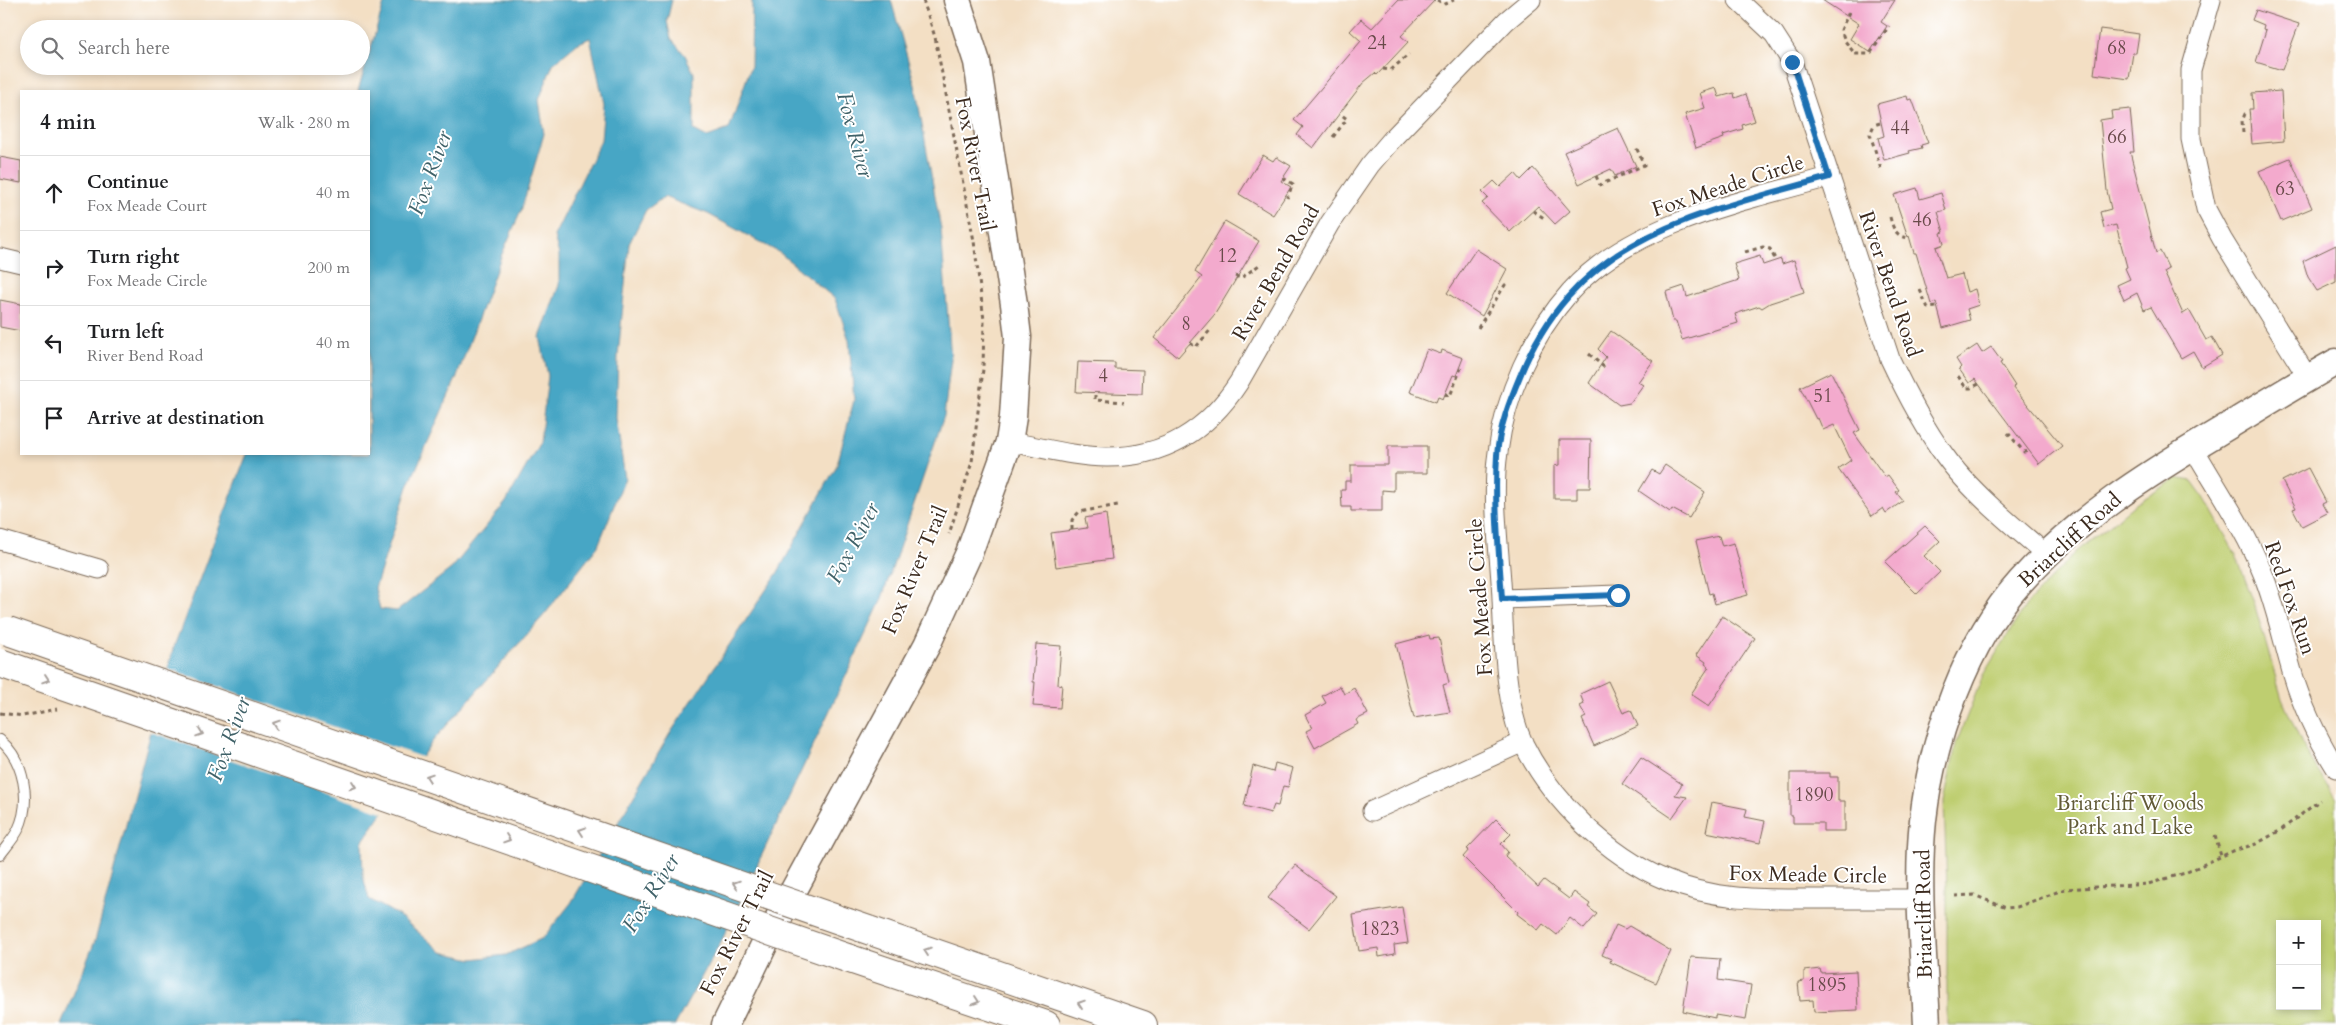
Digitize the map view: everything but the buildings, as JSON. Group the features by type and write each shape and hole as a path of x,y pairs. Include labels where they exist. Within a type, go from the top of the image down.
{"main road":[{"path":"4,630 1143,1025"},
{"path":"0,663 847,958 1046,1025"}],"street":[{"path":"725,1025 766,944 927,645 969,553 1009,442 1017,378 1018,337 976,62 957,0"},
{"name":"River Bend Road","path":"1009,442 1073,454 1106,457 1134,455 1163,448 1186,437 1207,422 1225,404 1239,382 1330,224 1370,165 1394,137 1487,40 1531,0"},
{"name":"River Bend Road","path":"1738,0 1757,6 1792,62 1890,359 1908,397 1946,457 1975,489 2047,555"},
{"path":"2211,0 2191,70 2191,139 2206,209 2222,239 2308,378"},
{"name":"Fox Meade Circle","path":"1829,177 1707,212 1624,248 1592,271 1570,291 1551,316 1529,352 1503,424 1497,454 1497,532 1504,647 1508,678 1523,742 1566,808 1616,850 1636,864 1666,880 1714,896 1757,900 1921,899"},
{"path":"0,258 20,263"},
{"name":"Briarcliff Road","path":"1927,1025 1921,899 1921,848 1927,791 1941,734 1960,680 1988,627 2020,582 2101,506 2193,447 2336,362"},
{"name":"Red Fox Run","path":"2193,447 2237,521 2262,573 2315,734 2336,768"},
{"path":"0,540 99,569"},
{"path":"1502,599 1618,595"},
{"path":"1372,811 1523,742"}],"lane":[{"path":"0,740 11,749 22,775 25,804 18,830 0,855"}],"path":[{"name":"Fox River Trail","path":"923,0 935,37 950,114 974,240 984,320 983,369 972,462 947,542"},
{"path":"1437,0 1445,4 1454,0"},
{"path":"1849,12 1841,30 1845,41 1855,54 1870,54 1890,26"},
{"path":"1383,69 1391,70 1409,54"},
{"path":"1333,138 1347,119 1339,113"},
{"path":"2243,133 2242,121 2245,114 2250,113"},
{"path":"1880,123 1874,125 1870,134 1881,169"},
{"path":"1596,176 1600,185 1644,165 1636,147"},
{"path":"1283,178 1293,184 1287,198"},
{"path":"1533,211 1544,218"},
{"path":"1890,217 1895,232 1910,238"},
{"path":"1745,252 1763,247 1770,249 1776,261"},
{"path":"1235,276 1241,278 1262,264"},
{"path":"1478,328 1505,285 1501,282"},
{"path":"1920,290 1928,308 1937,307"},
{"path":"1190,343 1196,347 1212,328"},
{"path":"1589,354 1605,368"},
{"path":"1445,394 1450,396 1461,368"},
{"path":"1958,376 1966,388 1979,384"},
{"path":"1096,395 1095,400 1124,402"},
{"path":"2008,433 2024,452 2029,451"},
{"path":"1072,530 1072,520 1079,512 1118,505"},
{"path":"0,713 22,716 63,708"},
{"path":"1955,896 1974,895 2006,908 2017,907 2065,889 2148,884 2185,873 2221,856 2268,838 2297,819 2320,800"},
{"path":"2215,836 2221,856"}],"green space":[{"name":"Briarcliff Woods Park and Lake","path":"2177,478 2192,481 2205,499 2236,555 2254,603 2282,699 2302,744 2336,800 2336,1010 2334,1013 2336,1025 1947,1025 1947,889 1944,802 1956,744 1983,675 2026,605 2075,553 2134,505"}],"water":[{"name":"Fox River","path":"385,0 672,0 667,21 671,39 685,55 694,73 694,130 707,137 729,129 751,66 752,0 891,0 915,85 941,229 951,359 944,416 881,601 722,940 675,1025 61,1025 95,941 173,649 247,455 370,455 370,90 358,90 363,75 370,75 370,51","holes":["590,38 604,104 601,140 554,236 559,255 559,285 540,337 548,376 540,442 506,502 452,568 397,611 380,609 375,588 408,487 456,379 502,254 521,211 544,134 539,100 553,64 577,44","664,197 708,214 780,253 835,299 849,340 854,400 837,465 778,572 669,735 571,903 543,938 506,955 472,959 442,952 398,915 369,899 363,876 362,842 432,742 545,614 598,546 625,478 616,418 618,356 629,244 646,210"]}],"pier":[{"path":"165,668 424,758 385,813 148,731"}],"route":[{"path":"1618,595 1502,599 1497,532 1497,454 1503,424 1529,352 1551,316 1570,291 1592,271 1624,248 1707,212 1829,177 1792,62"}]}
